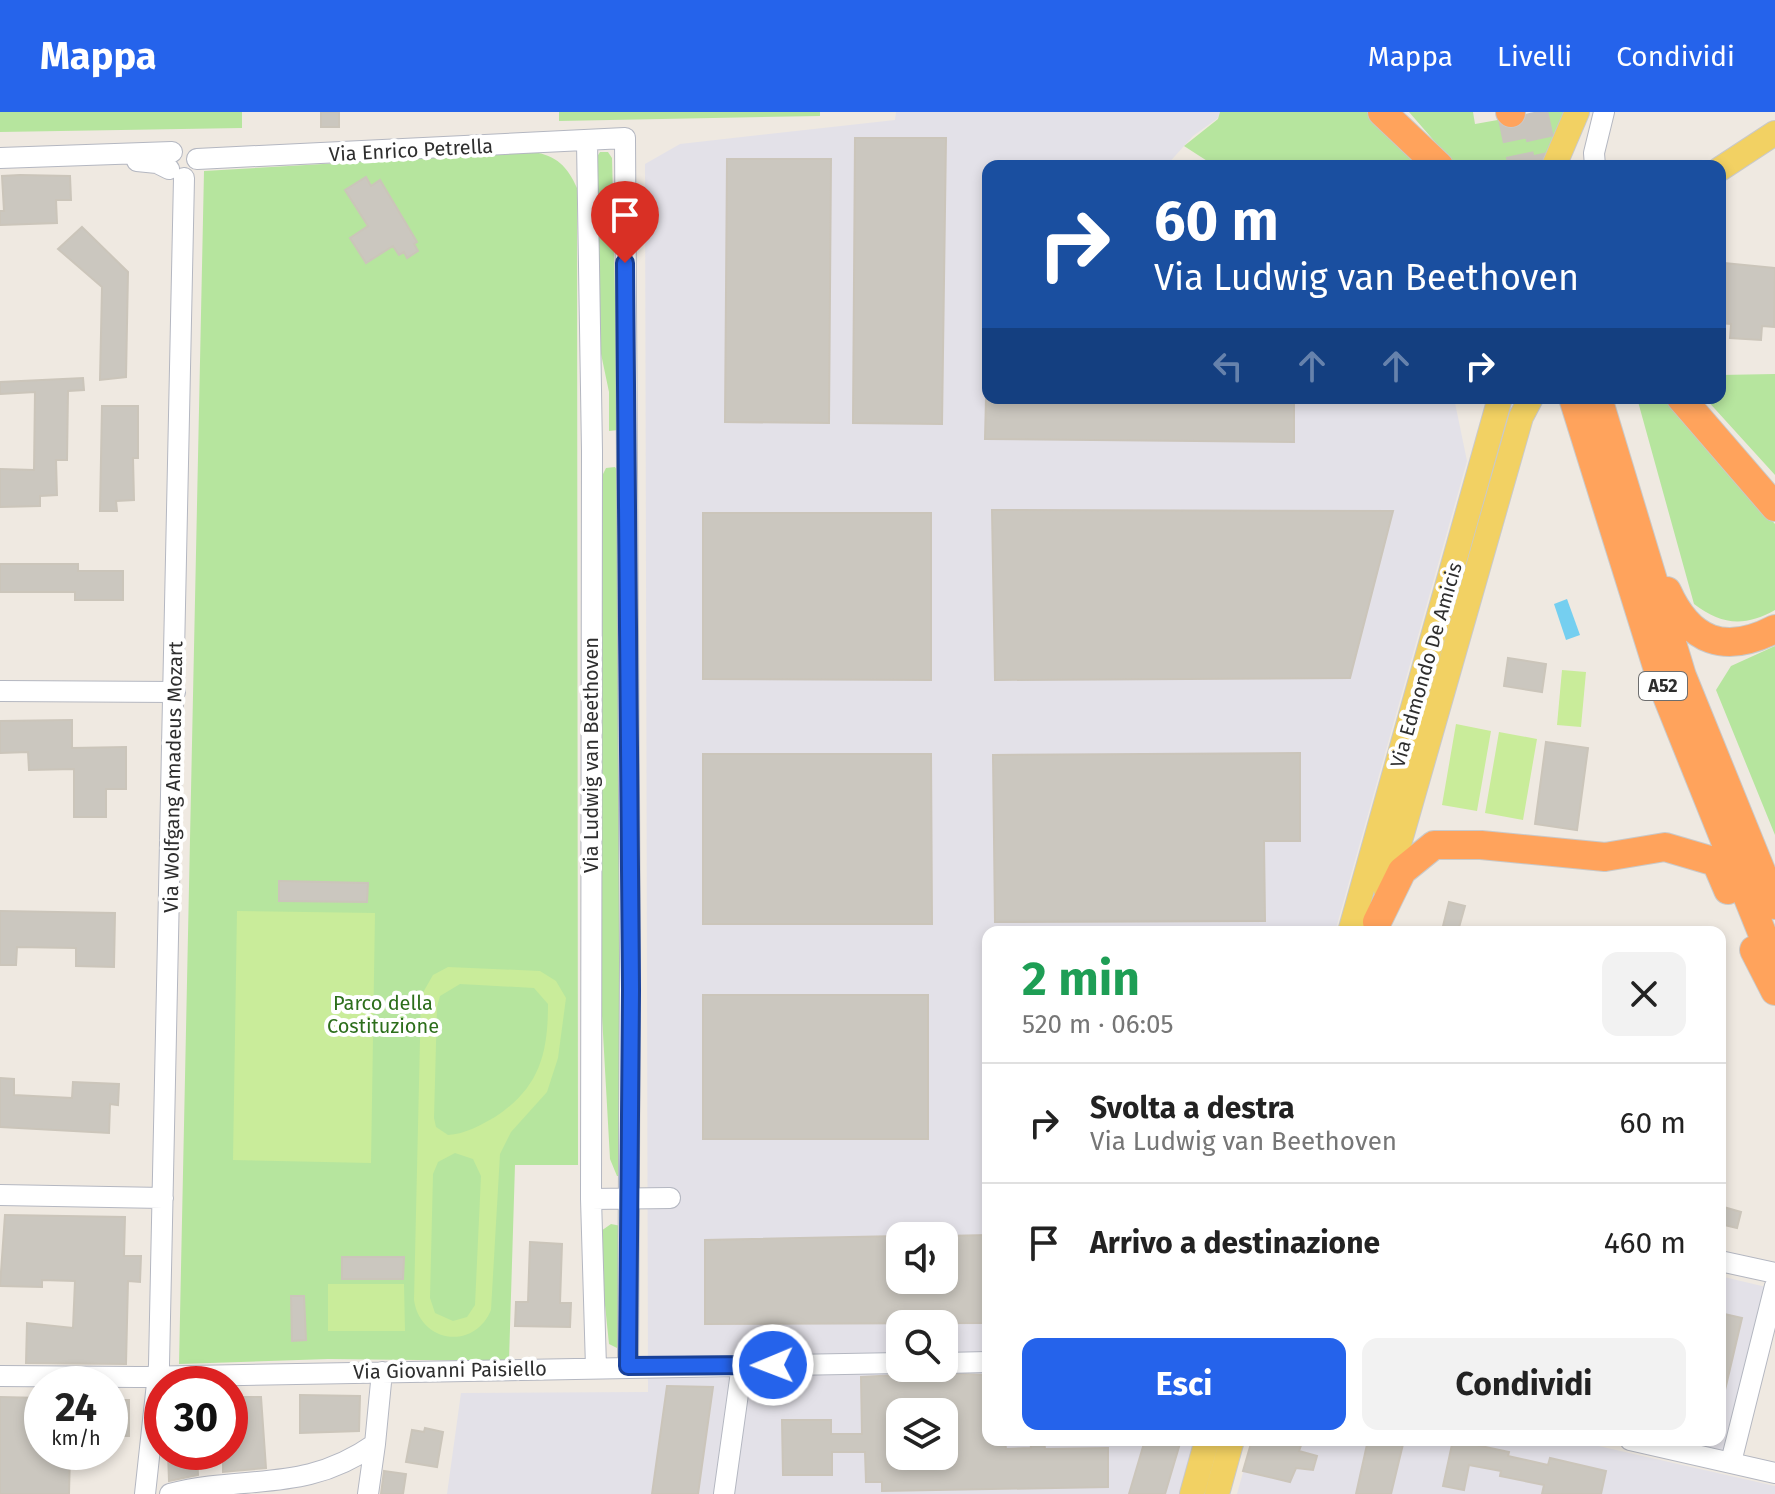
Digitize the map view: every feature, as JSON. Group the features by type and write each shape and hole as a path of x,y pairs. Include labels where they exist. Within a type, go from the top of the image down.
{"highway":[{"path":"1382,112 1433,160"},
{"name":"A52","path":"1575,404 1664,689 1775,965"},
{"name":"A52","path":"1600,404 1682,676 1775,905"},
{"path":"1686,404 1775,507"},
{"path":"1631,509 1643,524 1679,617 1692,629 1714,640 1735,644 1754,640 1775,629"},
{"path":"1375,926 1402,871 1434,845 1481,845 1605,857 1665,847 1716,862 1775,991"}],"main road":[{"path":"1557,160 1577,112"},
{"path":"1726,165 1775,133"},
{"name":"Via Edmondo De Amicis","path":"1352,926 1498,404"},
{"name":"Via Edmondo De Amicis","path":"1375,926 1521,417 1528,404"},
{"path":"1192,1494 1205,1446"},
{"path":"1217,1494 1230,1446"}],"street":[{"path":"1595,160 1604,112"},
{"name":"Via Enrico Petrella","path":"175,166 194,171 197,159 625,138"},
{"name":"Via Ludwig van Beethoven","path":"625,138 631,1199 628,1366"},
{"name":"Via Ludwig van Beethoven","path":"587,142 592,451 591,1199 596,1367"},
{"path":"0,158 82,154 175,166"},
{"name":"Via Wolfgang Amadeus Mozart","path":"157,1366 175,692 175,166"},
{"path":"592,451 628,452"},
{"path":"0,691 175,692"},
{"path":"0,1195 163,1198"},
{"path":"591,1199 670,1198"},
{"path":"1726,1262 1775,1273"},
{"path":"1731,1462 1775,1286"},
{"path":"958,1363 982,1362"},
{"name":"Via Giovanni Paisiello","path":"248,1374 886,1363"},
{"path":"724,1494 742,1365"},
{"path":"368,1494 382,1372"},
{"name":"Via Giovanni Paisiello","path":"0,1376 144,1376"},
{"path":"170,1494 291,1482 350,1463 375,1444"},
{"path":"1658,1446 1775,1473"},
{"name":"Via Wolfgang Amadeus Mozart","path":"145,1494 147,1470"}],"shaded area":[{"path":"896,112 1220,112 1218,118 1193,136 1171,160 982,160 982,404 1455,404 1467,461 1337,926 982,926 982,1446 1192,1446 1180,1494 447,1494 461,1393 648,1392 645,164 680,144 895,120"},
{"path":"1726,1277 1766,1287 1726,1451 1704,1446 1726,1446"},
{"path":"1250,1446 1598,1446 1775,1486 1775,1494 1237,1494"}],"green space":[{"path":"0,112 242,112 242,128 0,132"},
{"path":"559,112 820,112 820,116 559,121"},
{"path":"1220,112 1369,112 1413,160 1206,160 1184,146 1218,119"},
{"path":"1409,112 1473,112 1475,124 1543,112 1565,112 1549,154 1544,160 1451,160"},
{"name":"Parco della Costituzione","path":"533,152 560,163 577,188 578,1165 515,1165 509,1361 328,1359 179,1364 204,171"},
{"path":"600,152 608,152 612,158 613,197 596,197 595,160"},
{"path":"596,206 613,207 618,430 609,431 609,392 600,349"},
{"path":"1775,374 1775,475 1710,404 1726,404 1726,375"},
{"path":"1639,404 1669,404 1775,524 1775,610 1753,619 1733,621 1714,616 1694,604"},
{"path":"615,467 621,477 623,1176 617,1176 610,1159 602,1016 602,476 606,468"},
{"path":"1775,646 1775,835 1716,690 1731,666"},
{"path":"1562,670 1586,672 1581,727 1557,725"},
{"path":"1456,724 1491,731 1477,811 1442,805"},
{"path":"1499,732 1537,739 1523,820 1485,813"},
{"path":"237,911 375,913 371,1163 233,1160"},
{"path":"448,967 540,971 556,981 566,998 558,1058 547,1092 511,1132 500,1154 491,1310 473,1332 461,1336 437,1333 426,1325 418,1314 414,1300 421,996 433,975","holes":["460,984 534,988 548,1004 548,1022 538,1069 522,1094 490,1120 467,1131 448,1135 436,1127 434,1118 437,1007 440,996","455,1153 473,1159 481,1176 475,1305 467,1317 453,1321 435,1313 430,1298 433,1174 438,1162"]},
{"path":"611,1224 621,1226 621,1340 617,1348 609,1344 599,1247 601,1231"},
{"path":"328,1284 404,1284 405,1331 328,1331"}],"water":[{"path":"1567,599 1580,635 1566,640 1554,604"}],"building":[{"path":"321,112 339,112 339,127 321,127"},
{"path":"855,138 946,138 942,424 853,423"},
{"path":"727,159 831,159 829,423 725,422"},
{"path":"2,176 70,176 71,200 56,200 57,223 0,225 0,211 4,211"},
{"path":"366,177 371,186 380,180 417,242 414,244 418,251 407,258 404,252 399,255 393,246 366,263 350,238 368,226 345,190"},
{"path":"82,227 128,272 126,377 100,380 102,287 58,249"},
{"path":"1726,263 1775,268 1774,327 1762,326 1761,340 1730,338 1731,324 1726,324"},
{"path":"83,378 84,390 68,391 67,460 56,460 57,495 40,496 40,506 0,507 0,469 34,470 35,392 0,394 0,382"},
{"path":"986,404 1294,404 1294,442 985,439"},
{"path":"102,406 138,406 138,458 133,458 134,500 116,501 117,511 100,511"},
{"path":"992,510 1393,511 1350,678 995,680"},
{"path":"703,513 931,513 931,680 703,679"},
{"path":"0,564 78,564 78,571 123,571 123,600 75,600 75,592 0,592"},
{"path":"1508,658 1546,664 1542,692 1504,686"},
{"path":"72,720 72,748 126,747 126,789 106,789 106,817 74,817 74,769 29,770 28,752 0,753 0,721"},
{"path":"1546,742 1588,748 1577,830 1535,824"},
{"path":"1300,753 1300,841 1264,841 1265,921 995,922 993,755"},
{"path":"703,754 931,754 932,924 703,924"},
{"path":"279,881 368,883 367,902 279,901"},
{"path":"1449,902 1465,906 1459,926 1443,926"},
{"path":"0,911 115,913 114,967 76,966 76,948 17,947 16,965 0,965"},
{"path":"703,995 928,995 928,1139 703,1139"},
{"path":"0,1078 14,1079 14,1095 72,1098 73,1082 119,1084 118,1105 110,1104 109,1133 0,1127"},
{"path":"1726,1208 1741,1212 1737,1228 1726,1225"},
{"path":"5,1215 125,1217 124,1256 141,1256 140,1282 128,1281 126,1364 26,1363 27,1323 73,1328 75,1281 42,1280 42,1287 0,1286"},
{"path":"982,1235 982,1323 958,1323 958,1310 886,1310 886,1323 705,1324 705,1240 886,1236 886,1294 958,1294 958,1236"},
{"path":"530,1242 562,1244 560,1303 571,1303 570,1327 515,1326 516,1302 528,1302"},
{"path":"342,1257 404,1257 403,1279 342,1279"},
{"path":"291,1296 304,1296 306,1340 292,1341"},
{"path":"1726,1314 1742,1318 1726,1386"},
{"path":"958,1374 982,1375 982,1446 1006,1446 1006,1449 1031,1446 1045,1446 1045,1449 1108,1448 1108,1487 882,1491 882,1482 866,1482 865,1452 832,1452 832,1475 783,1475 782,1420 831,1420 831,1434 862,1434 861,1377 886,1376 886,1382 958,1382"},
{"path":"667,1386 713,1387 698,1494 652,1494"},
{"path":"300,1395 360,1396 359,1431 300,1433"},
{"path":"0,1397 24,1398 24,1470 70,1470 69,1494 0,1494"},
{"path":"248,1397 261,1397 266,1468 248,1470"},
{"path":"425,1428 443,1432 437,1467 406,1462 412,1430 424,1432"},
{"path":"1143,1446 1179,1446 1165,1494 1129,1494"},
{"path":"1250,1446 1301,1446 1299,1451 1317,1456 1313,1470 1296,1468 1290,1482 1243,1471"},
{"path":"1367,1446 1403,1446 1391,1494 1356,1494"},
{"path":"1452,1446 1481,1446 1548,1465 1550,1458 1606,1471 1601,1494 1542,1494 1544,1485 1500,1476 1501,1471 1469,1465 1464,1490 1443,1486"},
{"path":"169,1470 198,1470 198,1475 169,1481"},
{"path":"384,1471 406,1474 403,1494 381,1494"}],"tunnel":[{"path":"1534,112 1545,160"},
{"path":"1511,113 1521,160"}],"route":[{"path":"625,263 631,990 628,1366 773,1365"}]}
